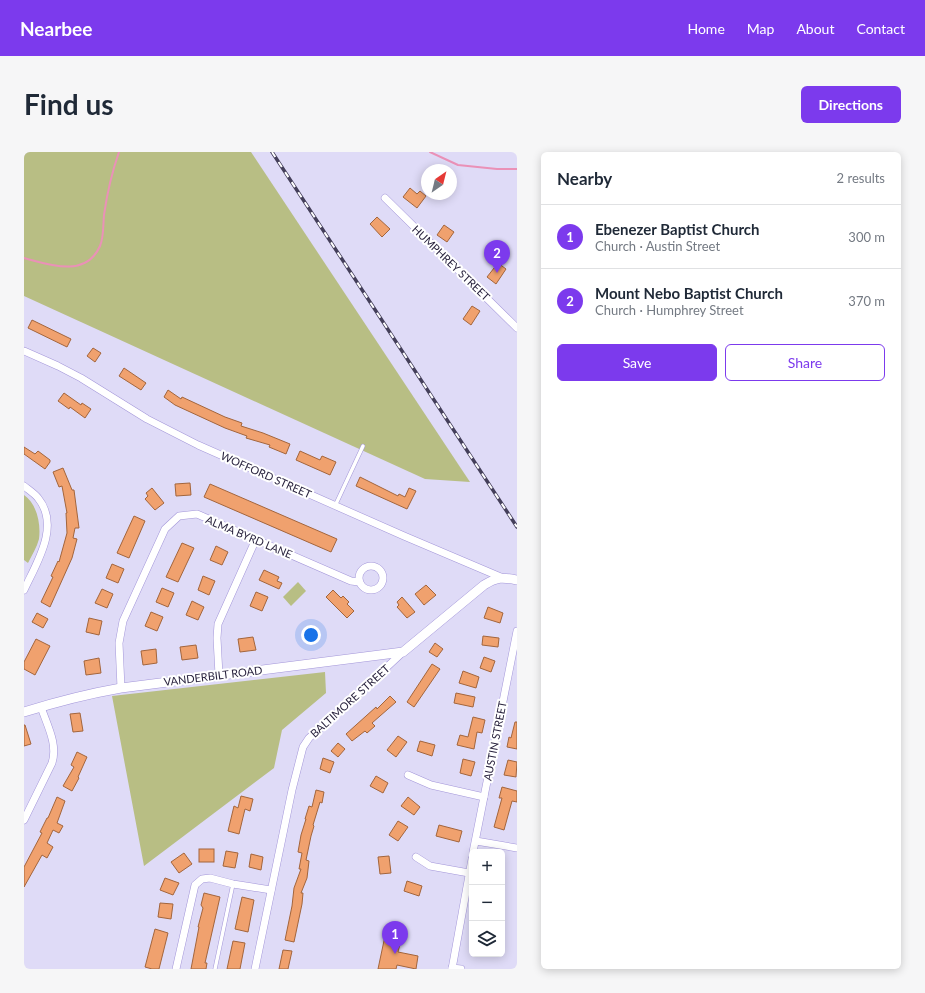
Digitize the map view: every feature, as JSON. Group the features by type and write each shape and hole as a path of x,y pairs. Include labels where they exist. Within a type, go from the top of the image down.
{"street":[{"name":"HUMPHREY STREET","path":"384,198 517,328"},
{"name":"WOFFORD STREET","path":"24,351 81,378 147,419 174,433 335,506 503,578 517,580"},
{"path":"24,486 38,498 43,506 47,531 43,548 24,590"},
{"name":"ALMA BYRD LANE","path":"121,688 119,643 123,621 165,529 179,516 197,514 351,581 359,582"},
{"path":"219,675 217,638 218,624 256,539"},
{"name":"BALTIMORE STREET","path":"255,969 292,790 304,743 404,652 484,585 503,578"},
{"name":"AUSTIN STREET","path":"474,849 517,631"},
{"name":"VANDERBILT ROAD","path":"24,712 60,701 121,688 404,652"},
{"path":"24,820 52,763 54,752 53,742 41,707"},
{"path":"408,775 431,785 484,797"},
{"path":"476,841 517,848"},
{"path":"416,857 430,866 469,873 452,968 461,969"},
{"path":"176,969 195,885 202,879 210,878 233,884 271,890"}],"lane":[{"path":"335,506 363,446"},
{"path":"215,969 233,884"}],"green space":[{"path":"24,152 251,152 470,482 425,479 24,296"},
{"path":"24,495 35,509 39,521 39,539 28,563 24,560"},
{"path":"298,582 306,591 291,606 283,597"},
{"path":"325,672 326,693 282,730 274,768 144,866 112,696"}],"building":[{"path":"410,188 417,194 420,191 421,192 421,200 423,200 417,208 403,197"},
{"path":"377,217 390,229 382,237 370,224"},
{"path":"444,225 454,232 447,242 437,235"},
{"path":"498,263 506,269 496,284 487,277"},
{"path":"472,306 480,311 471,325 463,319"},
{"path":"32,320 71,339 67,347 28,328"},
{"path":"93,348 101,353 95,362 87,356"},
{"path":"124,368 146,383 141,390 119,376"},
{"path":"168,390 181,399 182,397 225,417 242,423 241,426 290,444 286,454 269,447 270,445 246,438 247,436 225,428 175,405 164,397"},
{"path":"64,393 81,405 82,403 91,409 85,418 70,407 69,409 58,401"},
{"path":"24,447 35,454 38,451 50,460 45,469 24,454"},
{"path":"300,451 320,460 322,456 336,462 330,475 296,460"},
{"path":"63,468 72,490 74,490 79,528 75,528 73,538 77,539 72,558 50,607 41,602 53,577 51,576 58,561 59,562 67,533 67,513 62,486 59,487 53,472"},
{"path":"360,477 398,496 399,494 405,497 409,488 416,491 407,509 356,486"},
{"path":"190,483 191,495 176,496 175,484"},
{"path":"210,484 337,539 331,552 204,497"},
{"path":"152,488 164,503 155,510 145,499 148,496 146,493"},
{"path":"134,516 145,521 129,558 117,553"},
{"path":"182,543 194,548 178,582 166,577"},
{"path":"216,546 228,552 222,565 210,560"},
{"path":"112,564 124,569 118,583 106,578"},
{"path":"264,570 279,577 277,581 282,583 279,589 259,580"},
{"path":"203,576 215,581 209,595 198,590"},
{"path":"426,585 436,595 424,605 415,594"},
{"path":"162,588 174,593 168,607 156,602"},
{"path":"102,589 113,594 107,608 95,603"},
{"path":"333,590 341,598 343,596 349,602 347,604 354,611 347,618 326,597"},
{"path":"256,592 268,597 262,611 250,606"},
{"path":"402,597 415,612 407,618 397,607 399,605 397,602"},
{"path":"192,601 204,607 198,620 186,615"},
{"path":"488,607 503,613 500,623 484,618"},
{"path":"151,612 163,617 157,631 145,626"},
{"path":"37,613 48,619 43,628 32,622"},
{"path":"89,618 102,621 99,635 86,632"},
{"path":"483,636 499,638 498,647 482,645"},
{"path":"253,637 256,650 240,652 238,639"},
{"path":"36,639 50,646 35,675 24,669 24,662"},
{"path":"435,643 443,649 437,657 429,652"},
{"path":"196,645 198,658 182,660 180,647"},
{"path":"156,649 157,663 143,665 141,651"},
{"path":"484,657 495,661 491,672 480,668"},
{"path":"99,658 101,673 86,675 84,661"},
{"path":"432,664 440,669 414,707 407,702"},
{"path":"463,671 479,677 476,688 459,683"},
{"path":"456,693 475,697 473,707 454,703"},
{"path":"390,696 396,702 372,723 375,726 367,733 365,731 352,741 346,734 376,707 377,709"},
{"path":"80,713 83,731 73,732 70,714"},
{"path":"473,717 485,720 482,733 477,732 474,749 457,745 460,735 468,737"},
{"path":"515,722 517,722 517,749 507,747"},
{"path":"24,725 31,744 24,746"},
{"path":"398,736 407,742 396,757 387,750"},
{"path":"420,741 435,745 432,756 417,751"},
{"path":"338,743 345,749 338,757 331,751"},
{"path":"77,752 87,757 72,791 63,786 74,767 71,765"},
{"path":"323,758 334,762 330,773 320,769"},
{"path":"463,759 475,762 471,776 460,773"},
{"path":"508,760 517,762 516,777 504,775"},
{"path":"376,776 388,783 383,793 370,786"},
{"path":"502,787 517,791 517,802 512,801 504,830 494,827 502,798 499,798"},
{"path":"316,790 324,792 322,803 320,802 313,825 306,860 309,861 307,878 301,893 303,893 302,904 294,942 285,940 294,888 301,869 299,869 302,853 298,852 301,835 309,806 312,807"},
{"path":"241,796 253,799 250,811 245,809 239,834 228,831 234,806 238,808"},
{"path":"57,797 65,801 57,823 63,826 59,833 53,830 47,843 53,847 47,858 42,855 24,887 24,867 42,833 40,832"},
{"path":"408,797 420,807 414,815 401,806"},
{"path":"398,821 408,827 398,841 389,835"},
{"path":"439,825 462,831 459,842 436,836"},
{"path":"199,849 214,849 214,862 199,862"},
{"path":"226,851 238,853 235,868 223,866"},
{"path":"184,853 192,864 179,873 171,862"},
{"path":"251,854 263,857 261,870 249,867"},
{"path":"389,856 391,873 380,874 378,857"},
{"path":"165,878 179,883 173,895 160,890"},
{"path":"407,881 422,886 419,896 404,891"},
{"path":"204,893 220,897 205,963 207,963 206,969 191,969 198,927 203,908 201,905"},
{"path":"242,897 254,900 248,932 235,929"},
{"path":"160,903 173,904 171,919 158,917"},
{"path":"155,929 168,933 159,969 145,967"},
{"path":"385,936 401,940 398,952 418,956 416,969 397,965 396,969 378,969"},
{"path":"233,941 245,943 240,969 227,969"},
{"path":"283,950 292,951 288,969 279,969"}],"waterway":[{"path":"24,258 45,264 66,267 77,266 94,256 100,246 103,235 104,215 107,199 119,152"},
{"path":"430,152 458,165 497,169 517,169"}],"railway":[{"path":"272,152 517,527"}],"place":[{"name":"Mount Nebo Baptist Church","path":"497,273"},
{"name":"Ebenezer Baptist Church","path":"395,954"}]}
